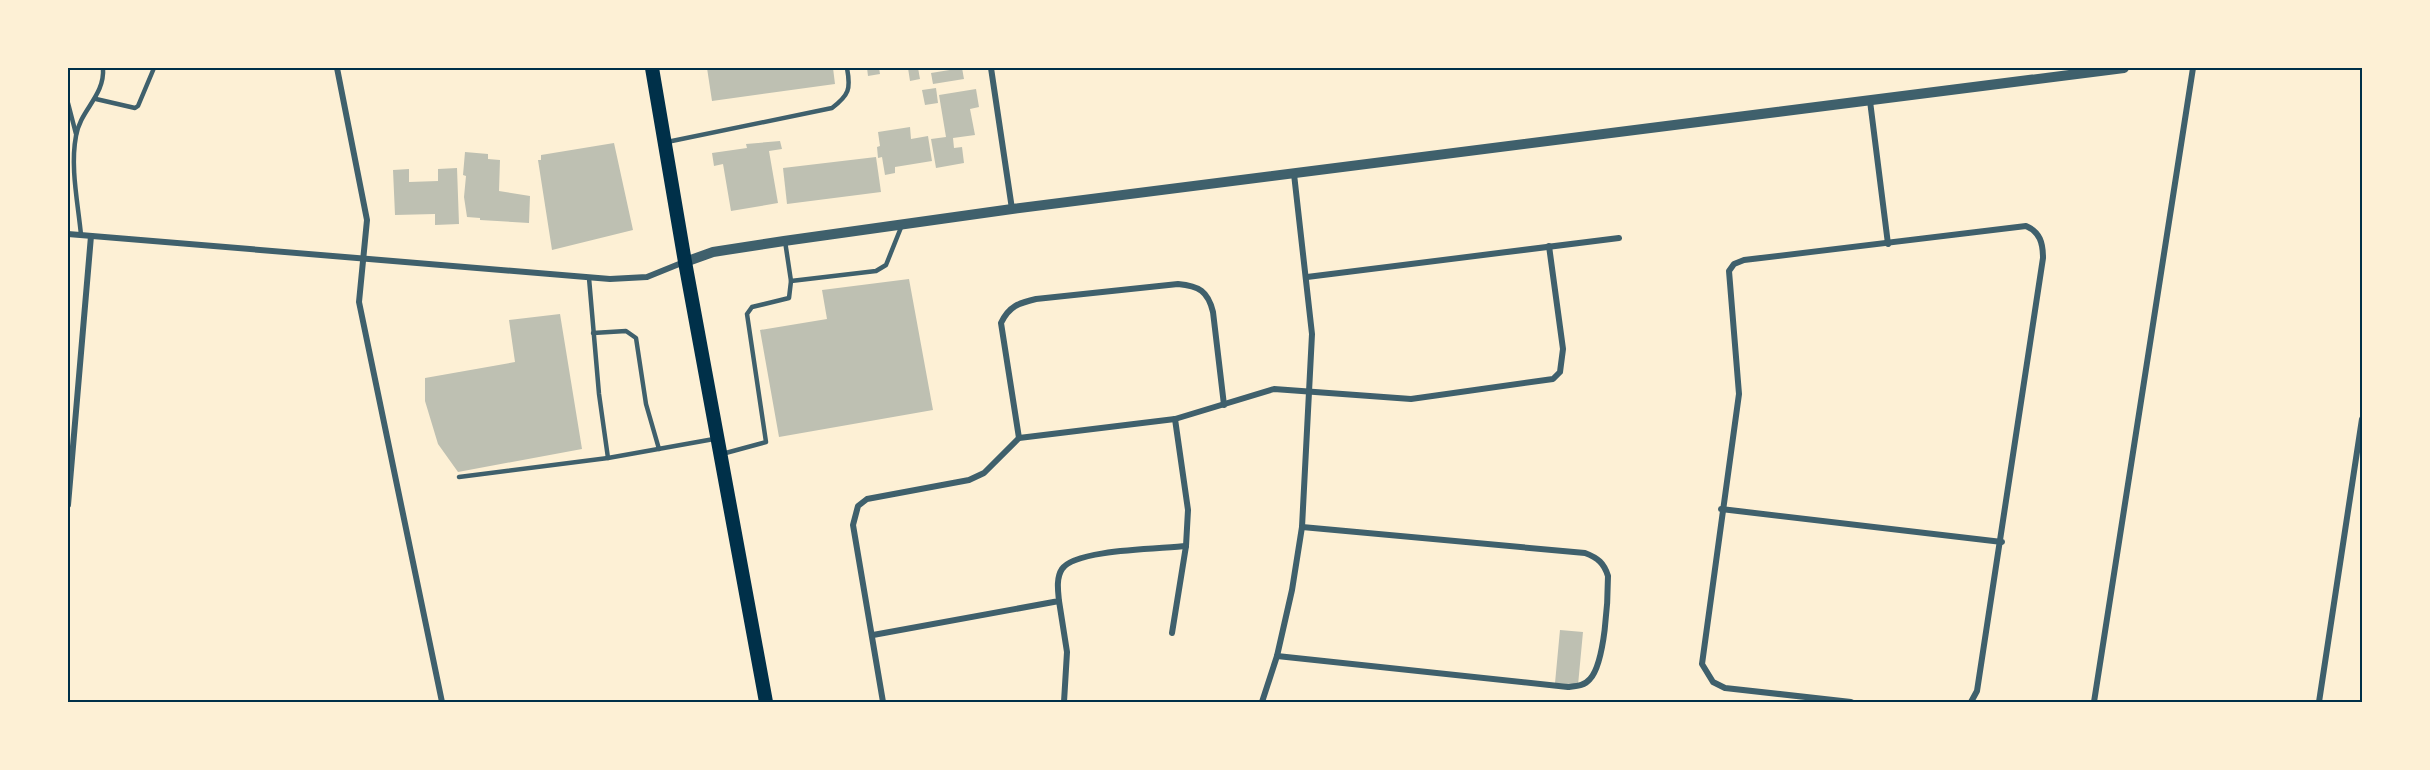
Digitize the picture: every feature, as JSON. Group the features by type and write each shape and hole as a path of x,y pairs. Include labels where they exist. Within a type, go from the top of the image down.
{"main road":[{"path":"652,68 765,702"}],"street":[{"path":"337,68 366,212 367,239 359,302 442,702"},
{"path":"991,68 1012,209"},
{"path":"68,234 589,278 647,277 713,252 784,241 1012,209 2124,68"},
{"path":"2094,702 2193,68"},
{"path":"1870,100 1888,244"},
{"path":"1262,702 1277,656 1292,590 1302,527 1312,334 1294,174"},
{"path":"1851,702 1725,688 1713,682 1702,664 1701,652 1739,394 1729,271 1734,264 1744,260 1888,244 2014,226 2035,230 2041,239 2043,258 2002,542 1977,691 1971,702"},
{"path":"68,505 91,236"},
{"path":"1307,277 1619,238"},
{"path":"883,702 853,525 858,506 874,496 969,480 984,473 1019,438 1175,419 1274,389 1411,399 1553,379 1560,372 1563,349 1549,246"},
{"path":"1019,438 1002,322 1007,311 1017,304 1036,299 1178,284 1192,285 1204,290 1210,299 1213,312 1224,405"},
{"path":"1172,633 1186,546 1188,510 1175,419"},
{"path":"2319,702 2362,419"},
{"path":"1721,509 2002,542"},
{"path":"1277,656 1569,687 1581,686 1589,681 1599,660 1608,576 1605,565 1596,557 1585,553 1302,527"},
{"path":"1064,702 1067,652 1059,601 1059,576 1069,562 1091,555 1186,546"},
{"path":"873,635 1059,601"}],"lane":[{"path":"81,235 74,155 76,134 101,88 103,68"},
{"path":"96,99 135,108 154,68"},
{"path":"665,143 832,108 846,98 849,83 847,68"},
{"path":"68,103 76,134"},
{"path":"791,281 882,269 902,225"},
{"path":"721,454 766,442 747,314 752,307 789,298 791,281 784,241"},
{"path":"589,278 608,458"},
{"path":"593,333 626,331 636,338 646,404 659,449"},
{"path":"459,477 608,458 718,438"}],"building":[{"path":"707,68 833,68 835,84 712,101"},
{"path":"867,68 879,68 880,74 868,76"},
{"path":"908,68 918,68 920,79 910,81"},
{"path":"962,68 964,79 933,84 931,73"},
{"path":"936,88 938,103 925,105 922,90"},
{"path":"976,89 979,107 970,109 975,135 953,138 954,148 962,147 964,163 936,168 931,139 946,137 939,95"},
{"path":"910,127 911,139 928,136 932,161 895,167 895,173 885,175 882,157 878,158 877,147 880,146 878,132"},
{"path":"780,141 782,149 769,151 778,203 731,211 723,164 714,166 712,153 747,148 746,144"},
{"path":"614,143 633,230 552,250 538,160 541,160 541,155"},
{"path":"465,152 488,154 488,159 500,160 499,191 530,196 529,223 467,217 464,197 466,176 463,175"},
{"path":"876,157 881,192 787,204 783,168"},
{"path":"457,168 459,224 435,225 435,214 395,215 393,170 409,169 409,182 438,181 438,169"},
{"path":"909,279 933,410 779,437 760,330 827,319 822,290"},
{"path":"560,314 582,449 458,472 438,444 425,401 425,378 515,362 509,320"},
{"path":"1560,630 1583,632 1578,685 1555,683"}]}
